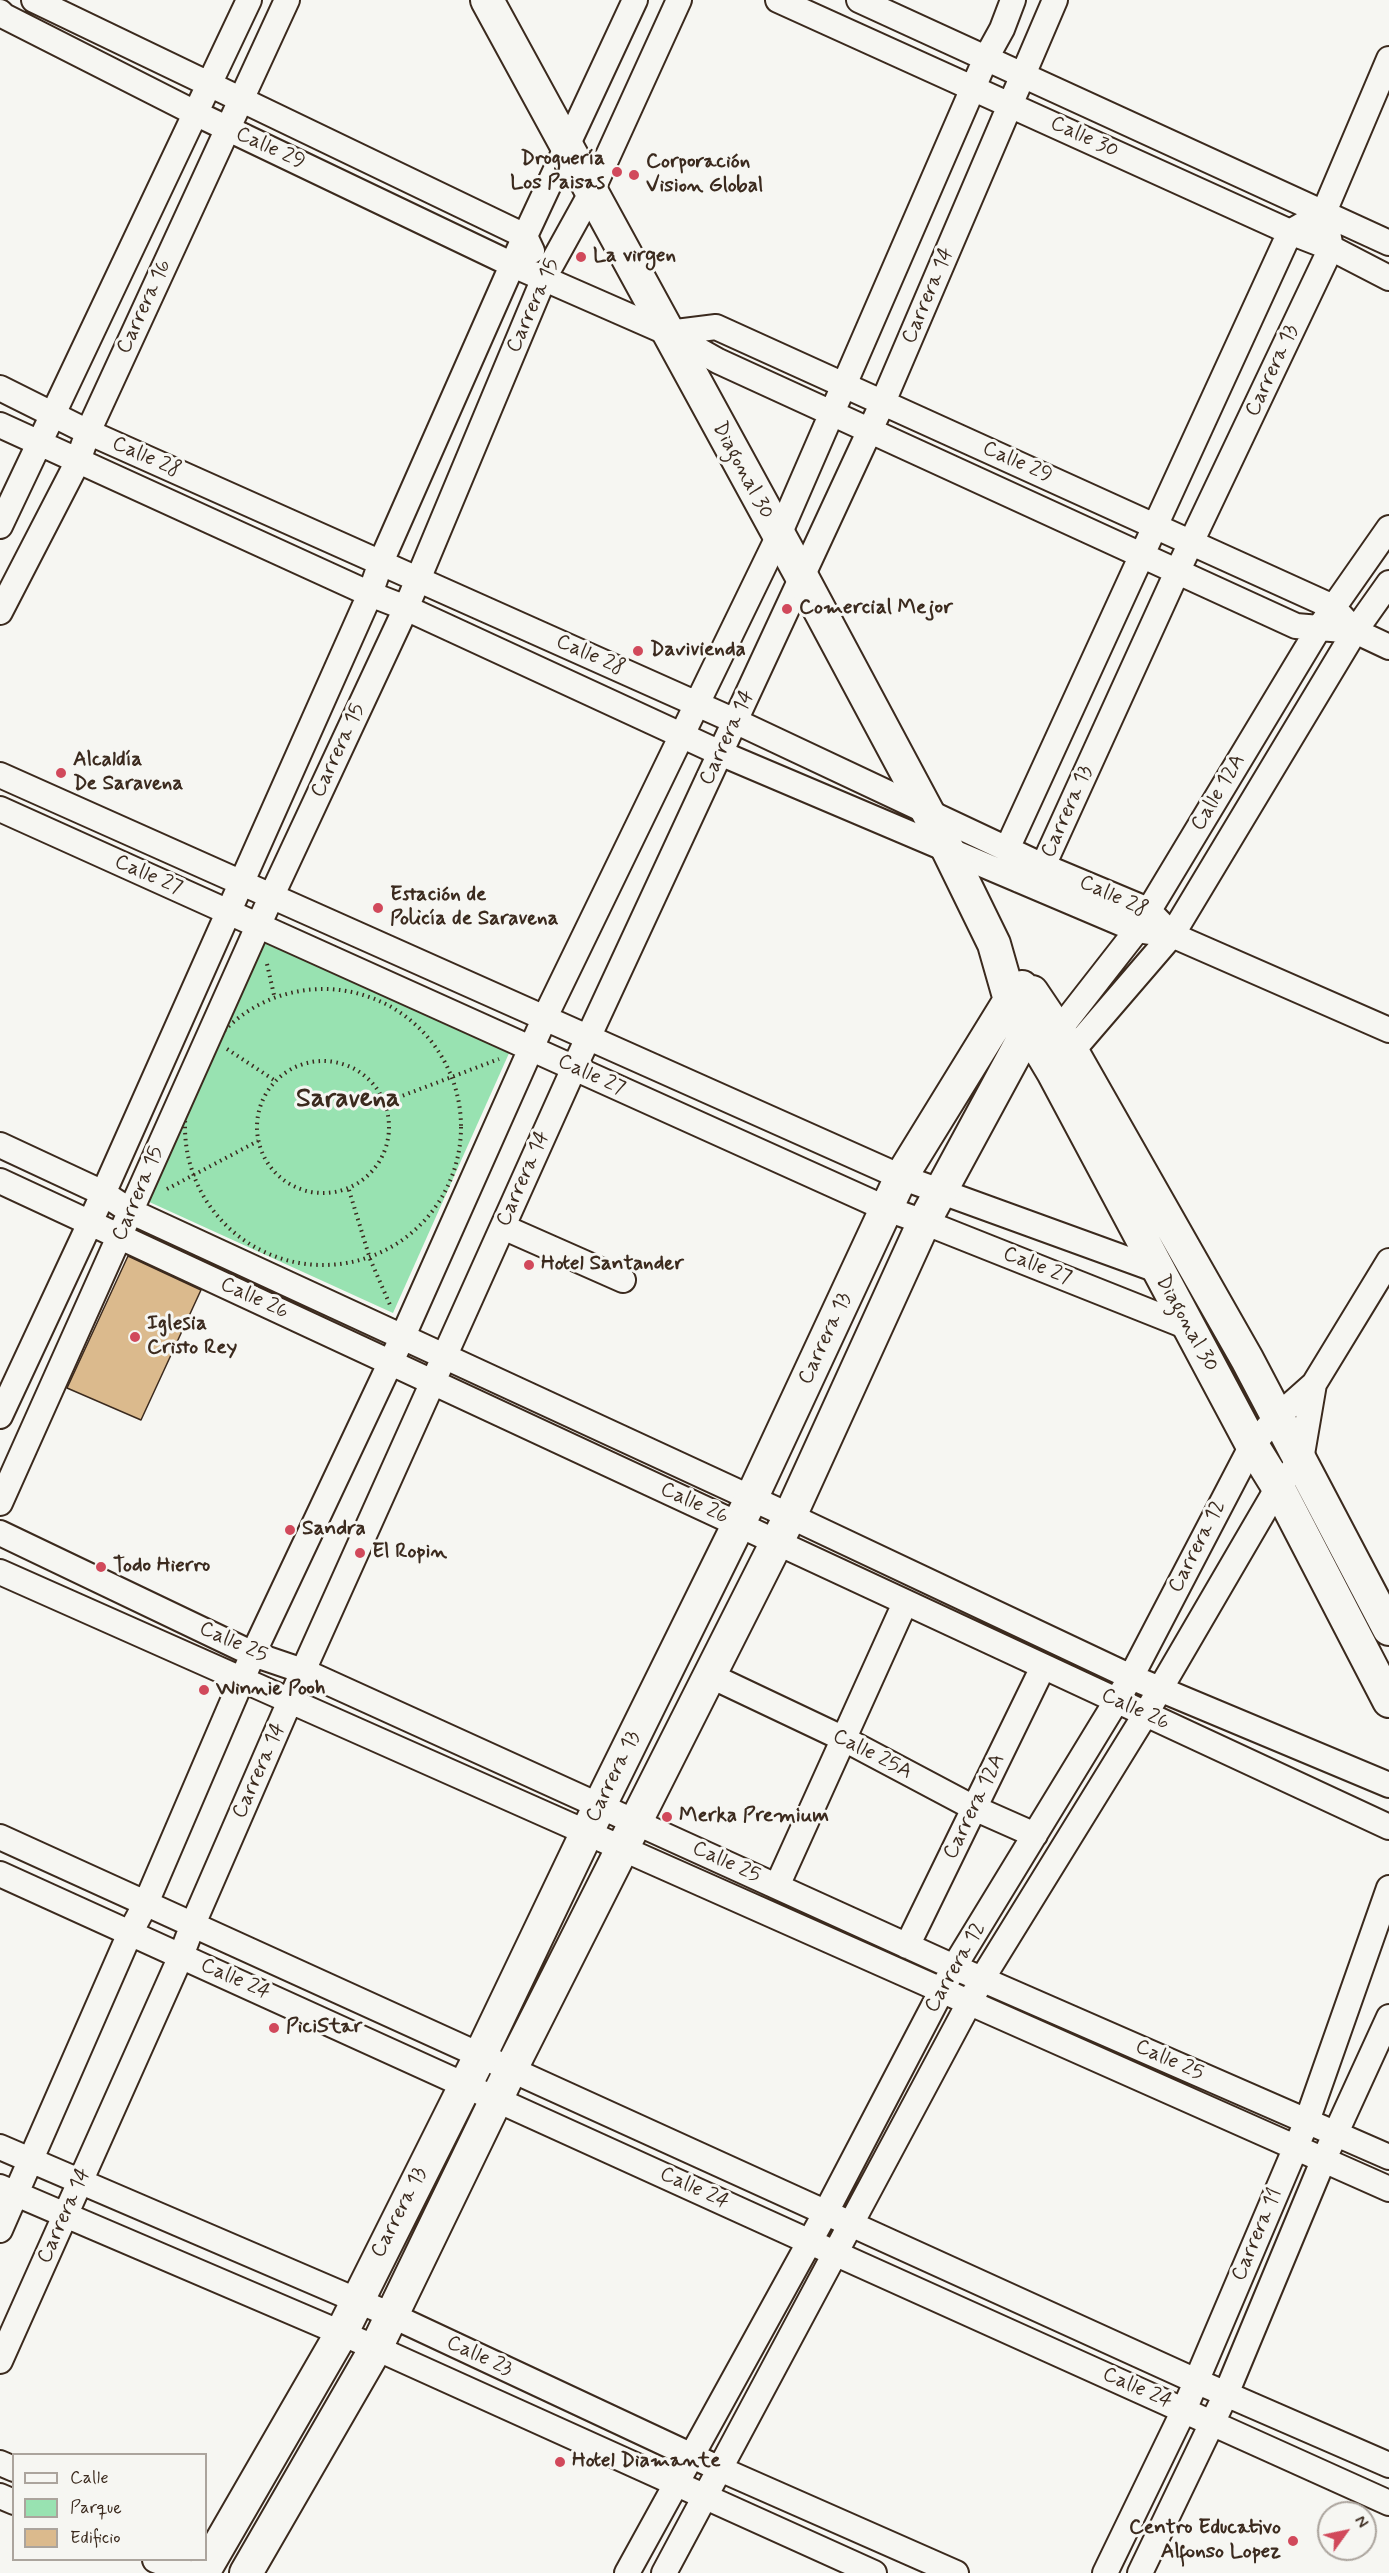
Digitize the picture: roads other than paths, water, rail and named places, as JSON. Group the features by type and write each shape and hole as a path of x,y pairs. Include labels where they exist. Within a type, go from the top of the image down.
{"main road":[{"name":"Diagonal 30","path":"487,0 778,537 802,577 948,850 1018,991 1278,1416 1389,1629"},
{"name":"Carrera 13","path":"207,2559 341,2334 480,2056 600,1805 745,1512 901,1178 1018,991"},
{"name":"Diagonal 30","path":"1049,1041 1156,1270 1252,1445 1278,1487 1389,1701"},
{"name":"Carrera 13","path":"251,2571 376,2348 511,2069 783,1529 924,1222 942,1191 1049,1041"}],"street":[{"name":"Calle 29","path":"33,0 525,236"},
{"name":"Carrera 16","path":"0,526 249,0"},
{"name":"Carrera 16","path":"0,612 78,461 88,432 287,0"},
{"name":"Carrera 15","path":"0,1416 90,1223 370,594 381,562 525,236 634,0"},
{"name":"Carrera 15","path":"0,1503 272,895 406,608 544,278 591,193 679,0"},
{"name":"Calle 30","path":"778,0 1290,232 1331,248 1389,278"},
{"name":"Calle 30","path":"859,0 1389,243"},
{"name":"Carrera 14","path":"0,2230 7,2191 30,2160 130,1933 146,1903 252,1654 403,1336 544,1017 778,537 1013,0"},
{"name":"Carrera 14","path":"0,2361 181,1956 290,1700 574,1068 883,402 1055,0"},
{"name":"Calle 29","path":"4,13 70,50 226,129 513,265 668,333 718,361 1177,572 1296,626 1355,631 1389,646"},
{"path":"70,50 84,25"},
{"path":"1331,248 1324,212 1389,59"},
{"path":"1290,232 1324,212"},
{"name":"Carrera 13","path":"1290,232 1007,849 1018,880 1043,866 1177,572 1331,248"},
{"path":"525,236 544,278"},
{"name":"Calle 29","path":"668,333 716,327 1157,525 1333,607 1355,631"},
{"name":"Calle 28","path":"0,388 88,432 735,721 1043,866 1172,935 1389,1030"},
{"name":"Calle 28","path":"0,425 720,753 1018,880 1143,920"},
{"name":"Calle 12A","path":"1049,1041 1143,920 1319,628 1389,528"},
{"name":"Calle 12A","path":"1049,1041 1172,935 1355,631 1389,583"},
{"name":"Calle 27","path":"0,775 901,1178 1156,1270"},
{"name":"Calle 27","path":"0,809 887,1209 1188,1327"},
{"name":"Calle 26","path":"0,1145 103,1193 130,1210 445,1355 745,1512"},
{"name":"Calle 26","path":"0,1181 433,1382 1389,1785"},
{"path":"503,1227 623,1280"},
{"name":"Carrera 12","path":"627,2573 810,2242 954,1967 1131,1677 1252,1445 1278,1416 1314,1384 1389,1261"},
{"name":"Carrera 12","path":"664,2573 982,1979 1145,1715 1158,1689 1278,1487 1301,1460 1314,1384"},
{"name":"Calle 26","path":"783,1529 905,1603 1389,1827"},
{"name":"Calle 25","path":"0,1533 252,1654 303,1671 600,1805 629,1834 942,1992 1389,2189"},
{"name":"Calle 25","path":"0,1572 587,1833 629,1834 777,1886 954,1967 1389,2157"},
{"path":"777,1886 905,1603"},
{"name":"Carrera 12A","path":"907,1946 1043,1667"},
{"name":"Calle 25A","path":"709,1675 843,1740 974,1808 1035,1835"},
{"name":"Calle 24","path":"0,1837 1196,2381 1389,2465"},
{"name":"Calle 24","path":"0,1874 1389,2503"},
{"name":"Carrera 11","path":"1105,2573 1184,2410 1307,2121 1389,1888"},
{"name":"Carrera 11","path":"1140,2573 1226,2394 1323,2161 1389,2017"},
{"name":"Calle 23","path":"0,2147 391,2315 720,2469 956,2573"},
{"name":"Calle 23","path":"7,2191 67,2214 376,2348 705,2499 874,2573"},
{"path":"207,2559 251,2571"},
{"path":"160,2561 188,2573"}],"place":[{"name":"Droguería Los Paisas","path":"617,172"},
{"name":"Corporación Vision Global","path":"634,175"},
{"name":"La virgen","path":"581,257"},
{"name":"Comercial Mejor","path":"787,609"},
{"name":"Davivienda","path":"638,651"},
{"name":"Alcaldía De Saravena","path":"61,773"},
{"name":"Estación de Policía de Saravena","path":"378,908"},
{"name":"Hotel Santander","path":"529,1265"},
{"name":"Iglesia Cristo Rey","path":"135,1337"},
{"name":"Sandra","path":"290,1530"},
{"name":"El Ropin","path":"360,1553"},
{"name":"Todo Hierro","path":"101,1567"},
{"name":"Winnie Pooh","path":"204,1690"},
{"name":"Merka Premium","path":"667,1817"},
{"name":"PiciStar","path":"274,2028"},
{"name":"Hotel Diamante","path":"560,2462"},
{"name":"Centro Educativo Alfonso Lopez","path":"1293,2541"}],"district":[{"name":"Saravena","path":"348,1100"}]}
